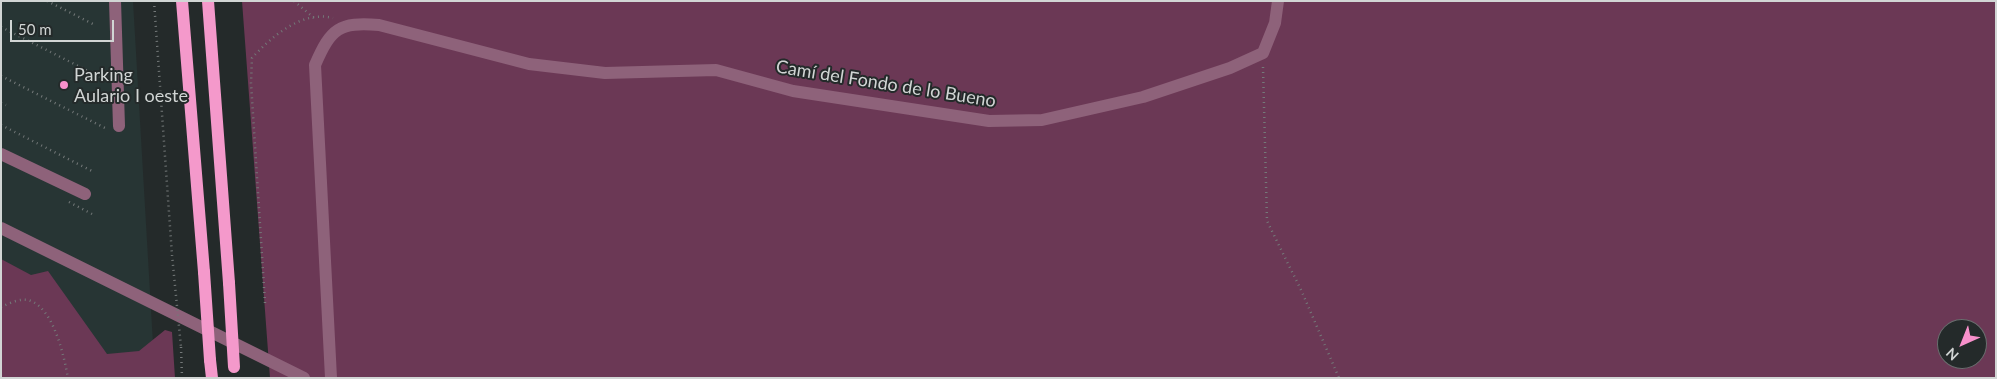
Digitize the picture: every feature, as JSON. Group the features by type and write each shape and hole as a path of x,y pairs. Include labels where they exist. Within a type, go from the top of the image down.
{"main road":[{"path":"182,1 212,378"},
{"path":"208,1 235,372"}],"street":[{"path":"114,1 114,128"},
{"path":"1263,53 1275,23 1278,1"},
{"path":"330,378 315,65 323,48 334,32 356,23"},
{"name":"Camí del Fondo de lo Bueno","path":"356,23 379,25 529,64 605,73 716,70 793,91 989,121 1042,120 1143,97 1230,68 1263,53"},
{"path":"1,154 85,194"},
{"path":"1,228 304,378"}],"path":[{"path":"47,1 93,24"},
{"path":"154,1 182,378"},
{"path":"294,1 314,18"},
{"path":"265,303 251,83 252,58 281,31 314,18 324,16 356,23"},
{"path":"1,27 104,79"},
{"path":"1263,53 1267,221 1302,292 1339,378"},
{"path":"1,76 114,128"},
{"path":"1,103 6,105"},
{"path":"1,125 92,171"},
{"path":"1,307 15,301 30,300 40,307 57,336 65,360 68,378"}],"shaded area":[{"path":"1,1 133,1 155,378 1,378"},
{"path":"242,1 1996,1 1996,378 270,378"},
{"path":"1,259 31,275 48,271 107,354 139,351 165,330 172,332 175,378 1,378"}],"place":[{"name":"Parking Aulario I oeste","path":"64,85"}]}
